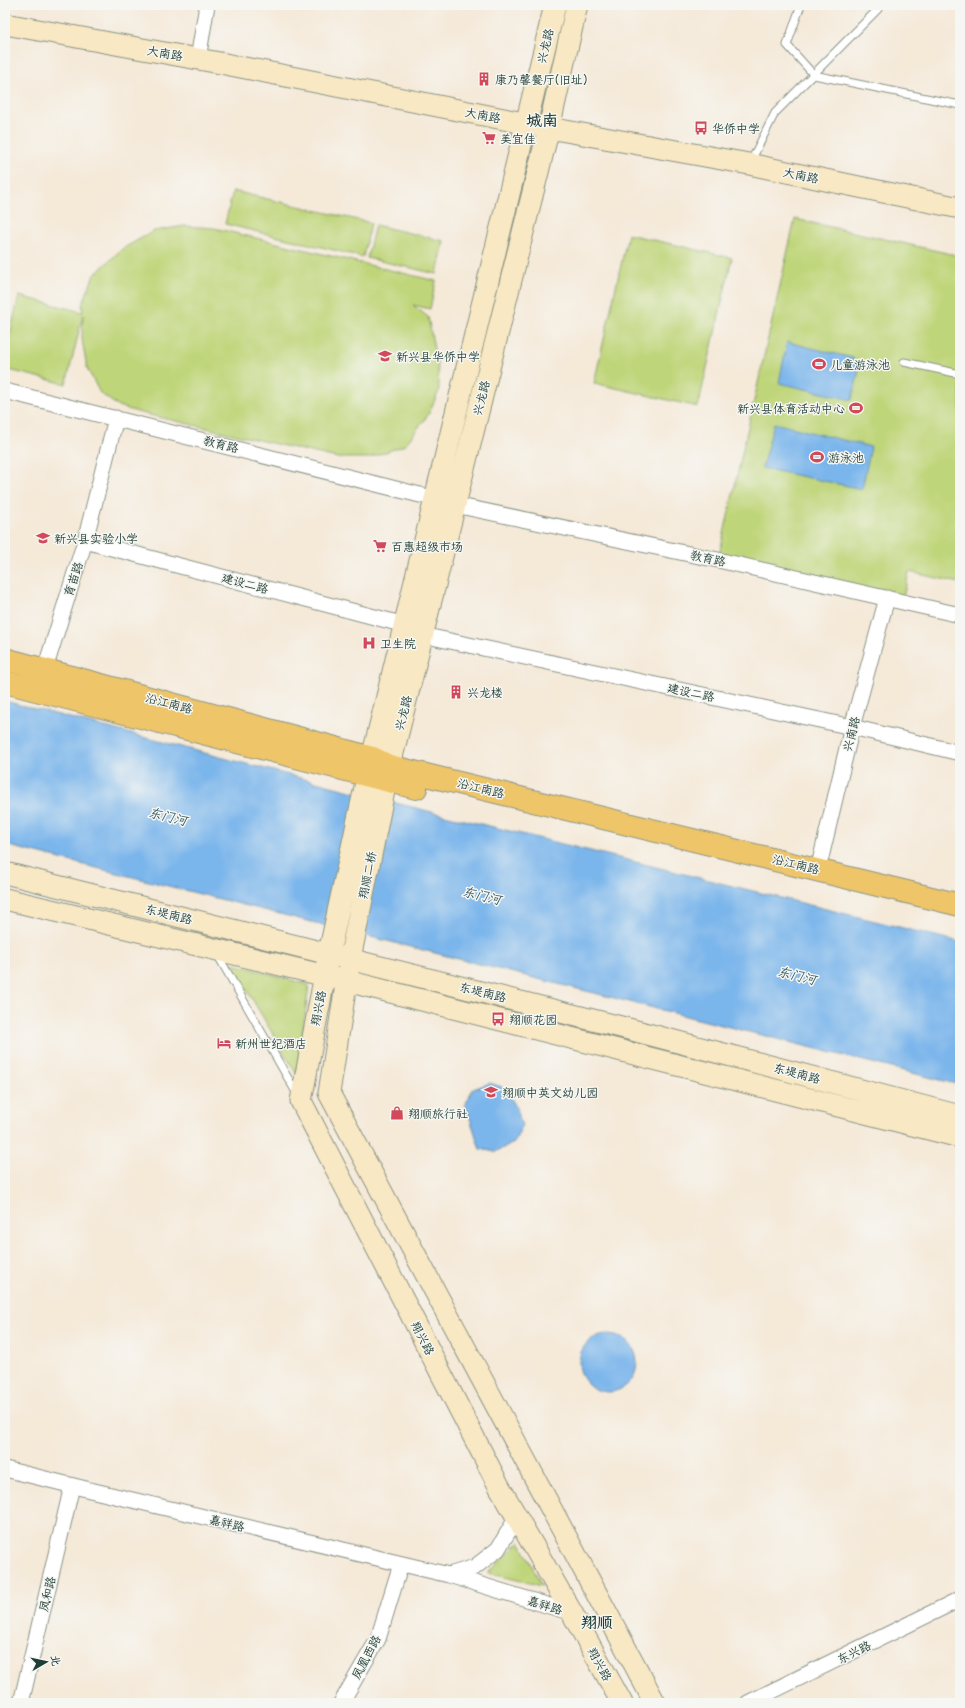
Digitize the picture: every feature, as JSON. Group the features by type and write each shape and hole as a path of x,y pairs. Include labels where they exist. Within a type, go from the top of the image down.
{"main road":[{"name":"兴龙路","path":"377,777 445,502 527,123 555,5"},
{"name":"兴龙路","path":"445,502 549,128 577,5"},
{"name":"大南路","path":"5,24 198,59 549,128 749,164 960,208"},
{"name":"沿江南路","path":"5,659 45,669 377,777 818,870 960,905"},
{"name":"沿江南路","path":"5,682 377,777 586,828 638,838 960,918"},
{"name":"翔顺二桥","path":"329,953 377,777"},
{"name":"翔顺二桥","path":"350,959 377,777"},
{"name":"东堤南路","path":"5,874 329,953 621,1027 960,1116"},
{"name":"东堤南路","path":"5,899 347,981 960,1137"},
{"name":"翔兴路","path":"329,953 301,1101 499,1486 622,1703"},
{"name":"翔兴路","path":"350,959 329,1093 655,1703"}],"street":[{"path":"198,59 207,5"},
{"name":"教育路","path":"5,390 445,502 718,560 960,615"},
{"name":"育苗路","path":"45,669 85,541 116,418"},
{"name":"建设二路","path":"85,541 414,630 852,727 960,753"},
{"name":"兴南路","path":"818,870 852,727 887,598"},
{"name":"嘉祥路","path":"5,1469 449,1575 572,1613"},
{"name":"凤和路","path":"21,1703 72,1486"},
{"path":"449,1575 475,1567 498,1549 516,1517"},
{"name":"凤凰西路","path":"341,1703 378,1639 401,1564"},
{"name":"东兴路","path":"748,1703 960,1599"}],"lane":[{"path":"801,5 787,45 814,75 960,106"},
{"path":"749,164 775,113 882,5"},
{"path":"904,362 960,374"},
{"path":"214,949 301,1101"}],"green space":[{"path":"233,191 371,223 363,257 225,224"},
{"name":"新兴县体育活动中心","path":"795,219 960,256 960,583 909,572 902,602 718,560"},
{"path":"375,225 444,241 437,274 367,258"},
{"path":"185,226 214,228 436,281 430,309 413,305 428,317 438,370 439,391 428,415 405,445 369,458 337,458 141,413 118,406 100,393 87,368 82,339 83,315 66,384 5,369 5,355 19,296 83,312 82,305 94,275 122,249 154,231"},
{"path":"628,234 732,258 698,407 594,383"},
{"path":"231,963 309,985 297,1075"},
{"path":"520,1541 542,1586 488,1573"}],"water":[{"name":"儿童游泳池","path":"787,342 853,358 859,371 852,400 779,383"},
{"name":"游泳池","path":"774,423 871,447 862,489 762,468"},
{"name":"东门河","path":"5,701 408,806 960,942 960,1085 5,845"},
{"path":"490,1083 502,1087 510,1096 517,1109 522,1126 514,1143 495,1152 480,1149 465,1103 473,1089"},
{"path":"602,1334 614,1334 629,1342 637,1357 637,1369 629,1384 614,1392 602,1392 587,1384 579,1369 579,1357 587,1342"}],"place":[{"name":"康乃馨餐厅(旧址)","path":"484,79"},
{"name":"华侨中学","path":"701,128"},
{"name":"美宜佳","path":"489,138"},
{"name":"新兴县华侨中学","path":"385,356"},
{"name":"儿童游泳池","path":"819,364"},
{"name":"新兴县体育活动中心","path":"856,408"},
{"name":"游泳池","path":"817,457"},
{"name":"新兴县实验小学","path":"43,538"},
{"name":"百惠超级市场","path":"380,546"},
{"name":"卫生院","path":"369,643"},
{"name":"兴龙楼","path":"456,692"},
{"name":"翔顺花园","path":"498,1019"},
{"name":"新州世纪酒店","path":"224,1043"},
{"name":"翔顺中英文幼儿园","path":"491,1092"},
{"name":"翔顺旅行社","path":"397,1113"}],"district":[{"name":"城南","path":"542,120"},
{"name":"翔顺","path":"597,1622"}]}
